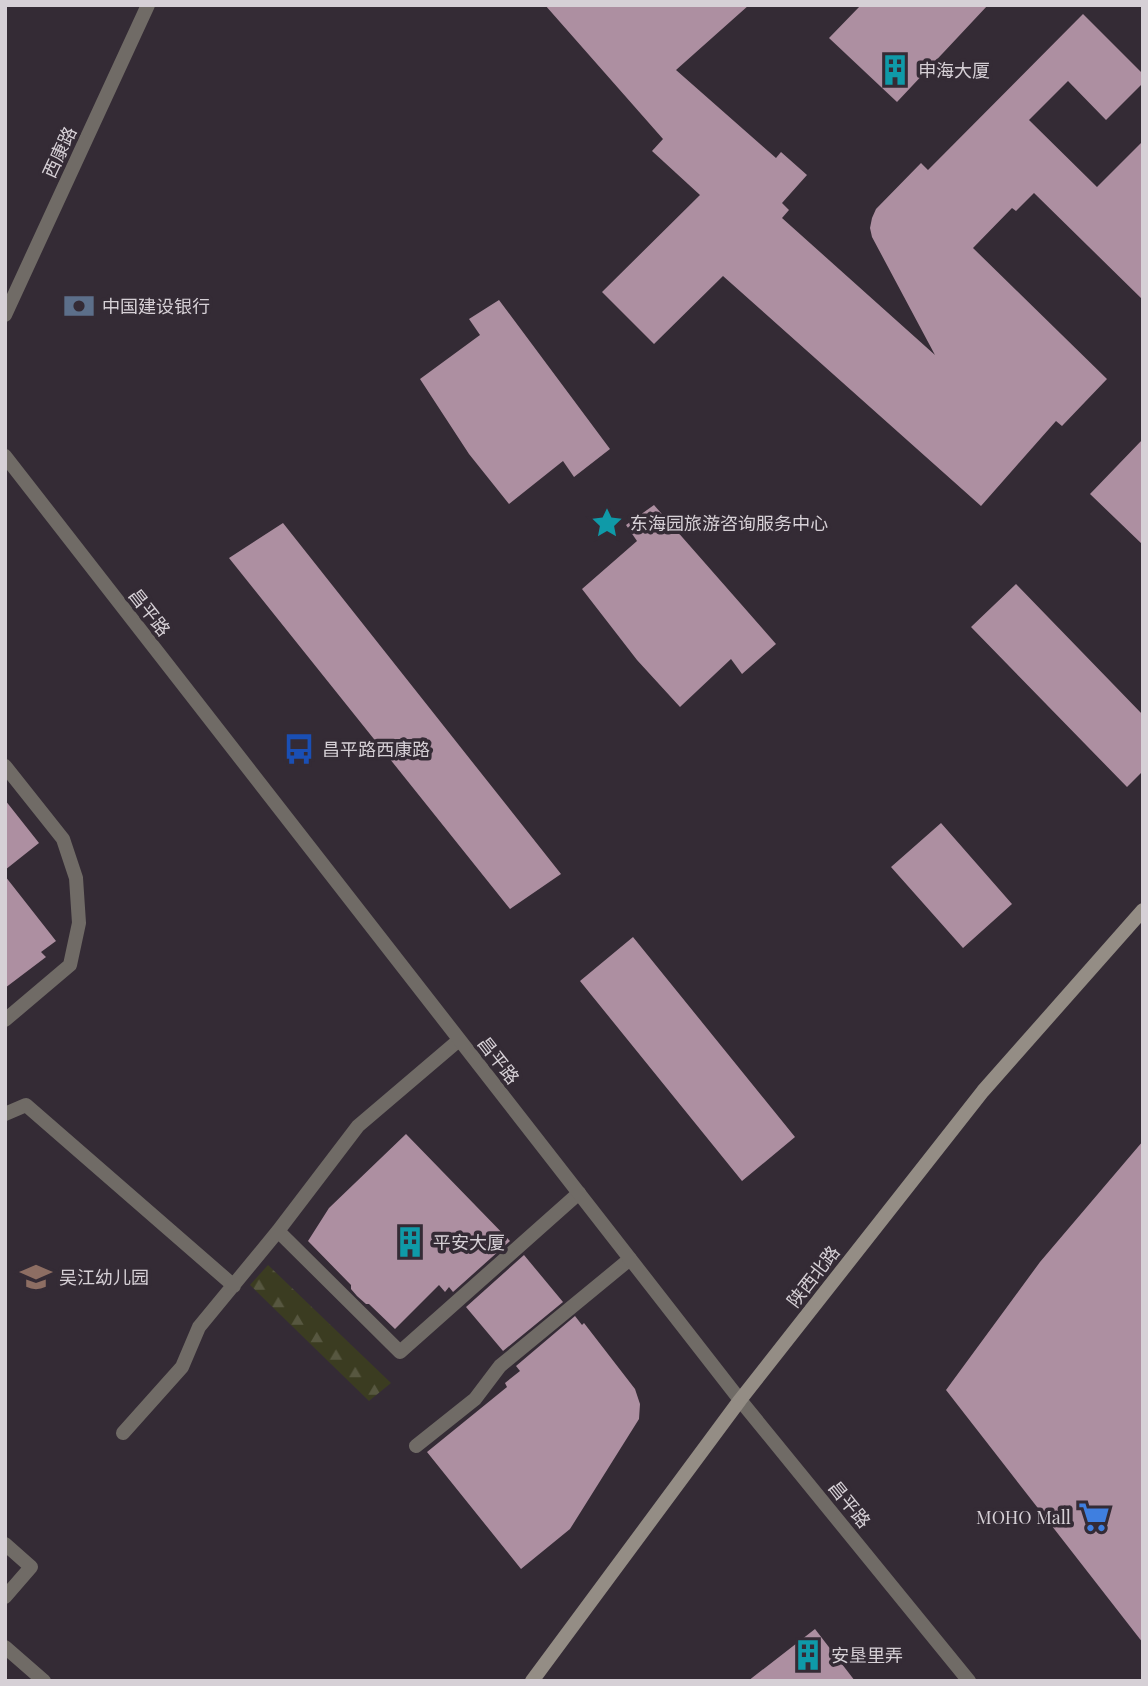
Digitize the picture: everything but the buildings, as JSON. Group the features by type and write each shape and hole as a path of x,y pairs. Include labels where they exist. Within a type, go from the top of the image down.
{"main road":[{"name":"陕西北路","path":"532,1681 740,1400 984,1091 1143,911"}],"street":[{"name":"西康路","path":"5,315 148,5"},
{"name":"昌平路","path":"5,456 740,1400 969,1681"},
{"path":"5,766 63,839 76,878 79,923 70,965 5,1020"},
{"path":"123,1433 181,1367 199,1327 278,1231 358,1126 459,1040"},
{"path":"5,1114 26,1105 233,1286"},
{"path":"278,1231 400,1352 579,1194"},
{"path":"416,1446 475,1399 500,1366 630,1259"},
{"path":"5,1544 31,1567 5,1597"},
{"path":"5,1647 44,1681"}],"green space":[{"path":"268,1265 391,1383 369,1401 250,1285"}],"place":[{"name":"申海大厦","path":"895,70"},
{"name":"中国建设银行","path":"79,306"},
{"name":"东海园旅游咨询服务中心","path":"607,523"},
{"name":"昌平路西康路","path":"299,749"},
{"name":"平安大厦","path":"410,1242"},
{"name":"吴江幼儿园","path":"36,1277"},
{"name":"MOHO Mall","path":"1094,1517"},
{"name":"安垦里弄","path":"808,1655"}]}
